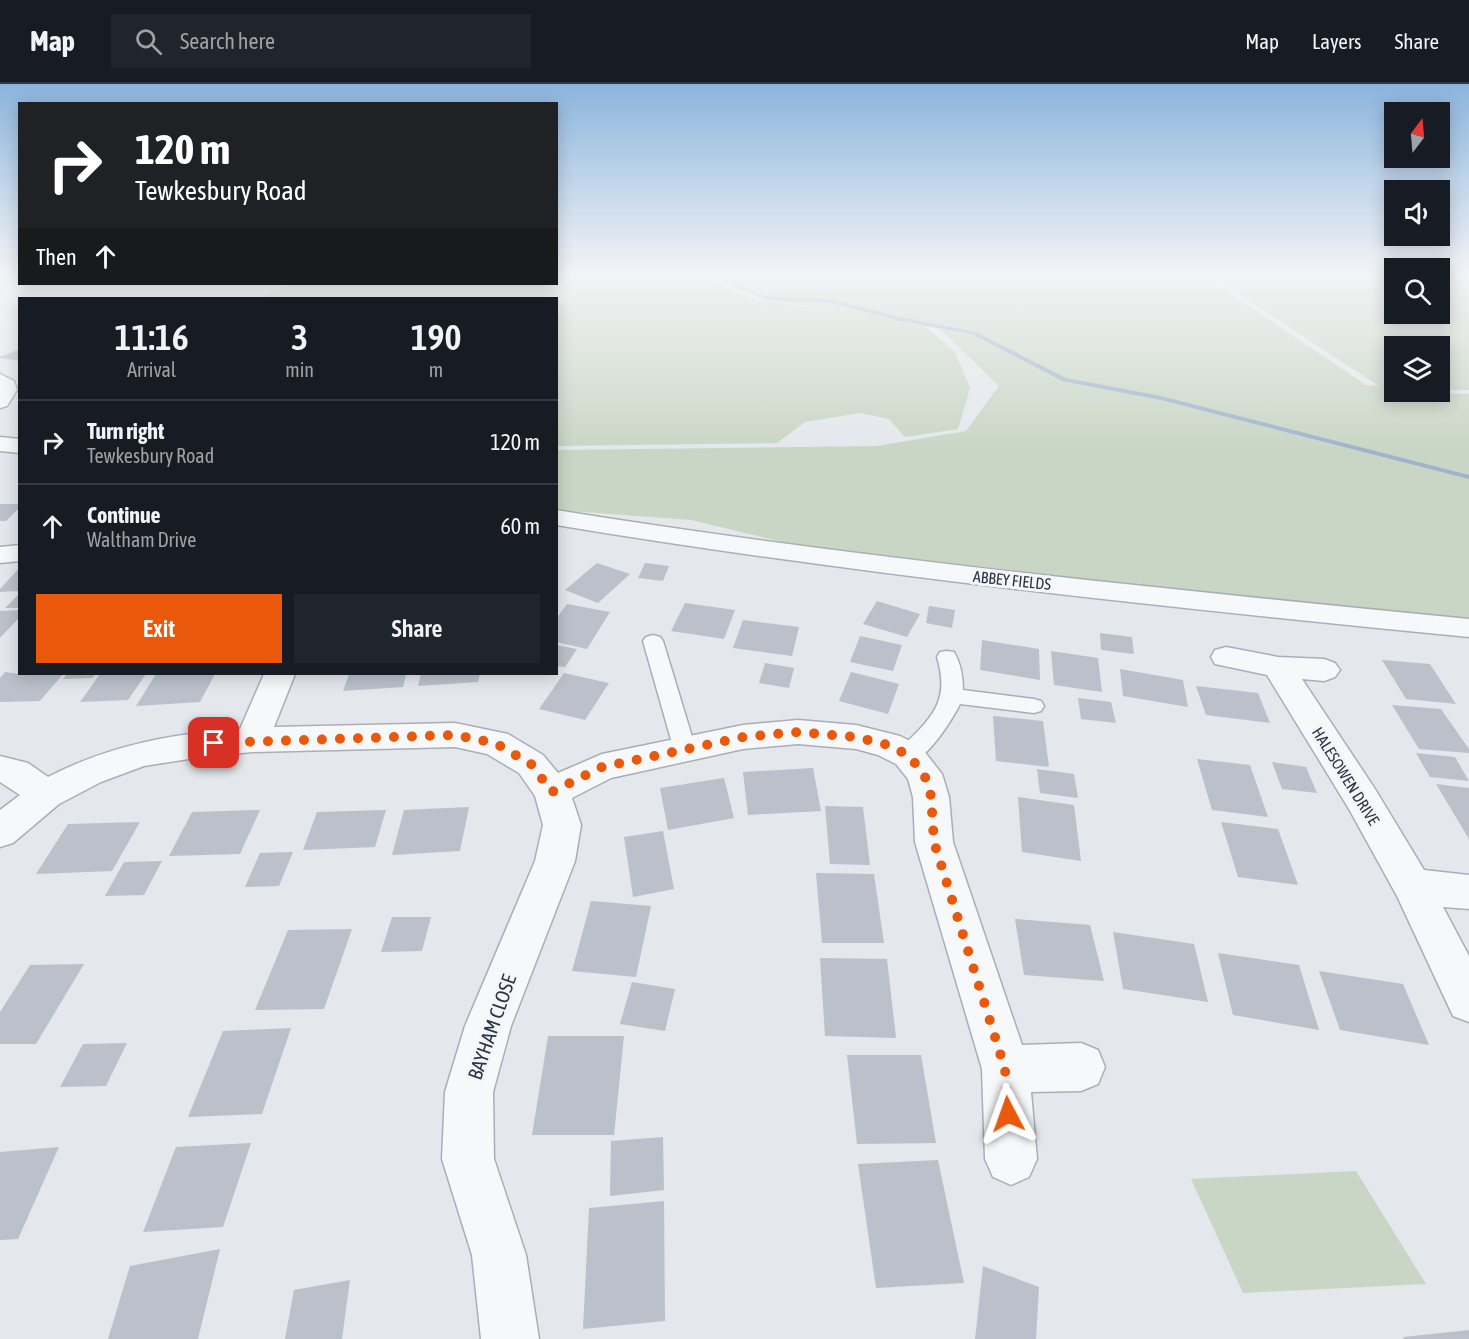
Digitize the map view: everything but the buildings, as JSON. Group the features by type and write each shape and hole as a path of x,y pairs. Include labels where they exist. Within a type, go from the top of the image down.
{"street":[{"path":"0,380 7,385 7,390 0,402"},
{"path":"0,414 18,412"},
{"path":"0,444 18,447"},
{"name":"ABBEY FIELDS","path":"558,517 754,549 918,569 1469,628"},
{"path":"0,555 18,553"},
{"path":"1226,657 1278,667 1324,670"},
{"name":"HALESOWEN DRIVE","path":"1278,667 1362,799 1412,886 1469,1001"},
{"path":"252,740 279,675"},
{"path":"0,832 46,794 88,772 141,754 195,745 252,740 455,735 495,743 531,764 552,792 602,767 744,737 798,732 856,737 888,745 908,755 924,774 931,796 934,842 1005,1069 1011,1159"},
{"path":"0,769 15,772 46,794"},
{"name":"BAYHAM CLOSE","path":"510,1339 499,1255 468,1159 469,1092 488,1026 555,861 562,825 552,792"},
{"path":"1412,886 1469,892"},
{"path":"1005,1069 1081,1067"}],"lane":[{"path":"652,641 685,750"},
{"path":"908,755 932,730 953,696 953,680 947,657"},
{"path":"953,696 1034,706"}],"green space":[{"path":"558,333 933,333 955,352 970,388 958,429 905,437 889,419 860,413 805,422 777,443 558,446"},
{"path":"944,333 1288,333 1366,385 1379,386 1298,333 1469,333 1469,390 1450,390 1450,336 1384,336 1384,402 1450,402 1450,393 1469,394 1469,621 1312,606 795,545 691,520 558,510 558,450 877,446 966,431 999,386"},
{"path":"1356,1171 1426,1284 1243,1293 1191,1179"}],"waterway":[{"path":"972,333 1064,380 1161,398 1469,477"}],"route":[{"path":"214,743 455,735 495,743 531,764 552,792 602,767 744,737 798,732 856,737 888,745 908,755 924,774 931,796 934,842 1005,1069 1008,1114"}]}
